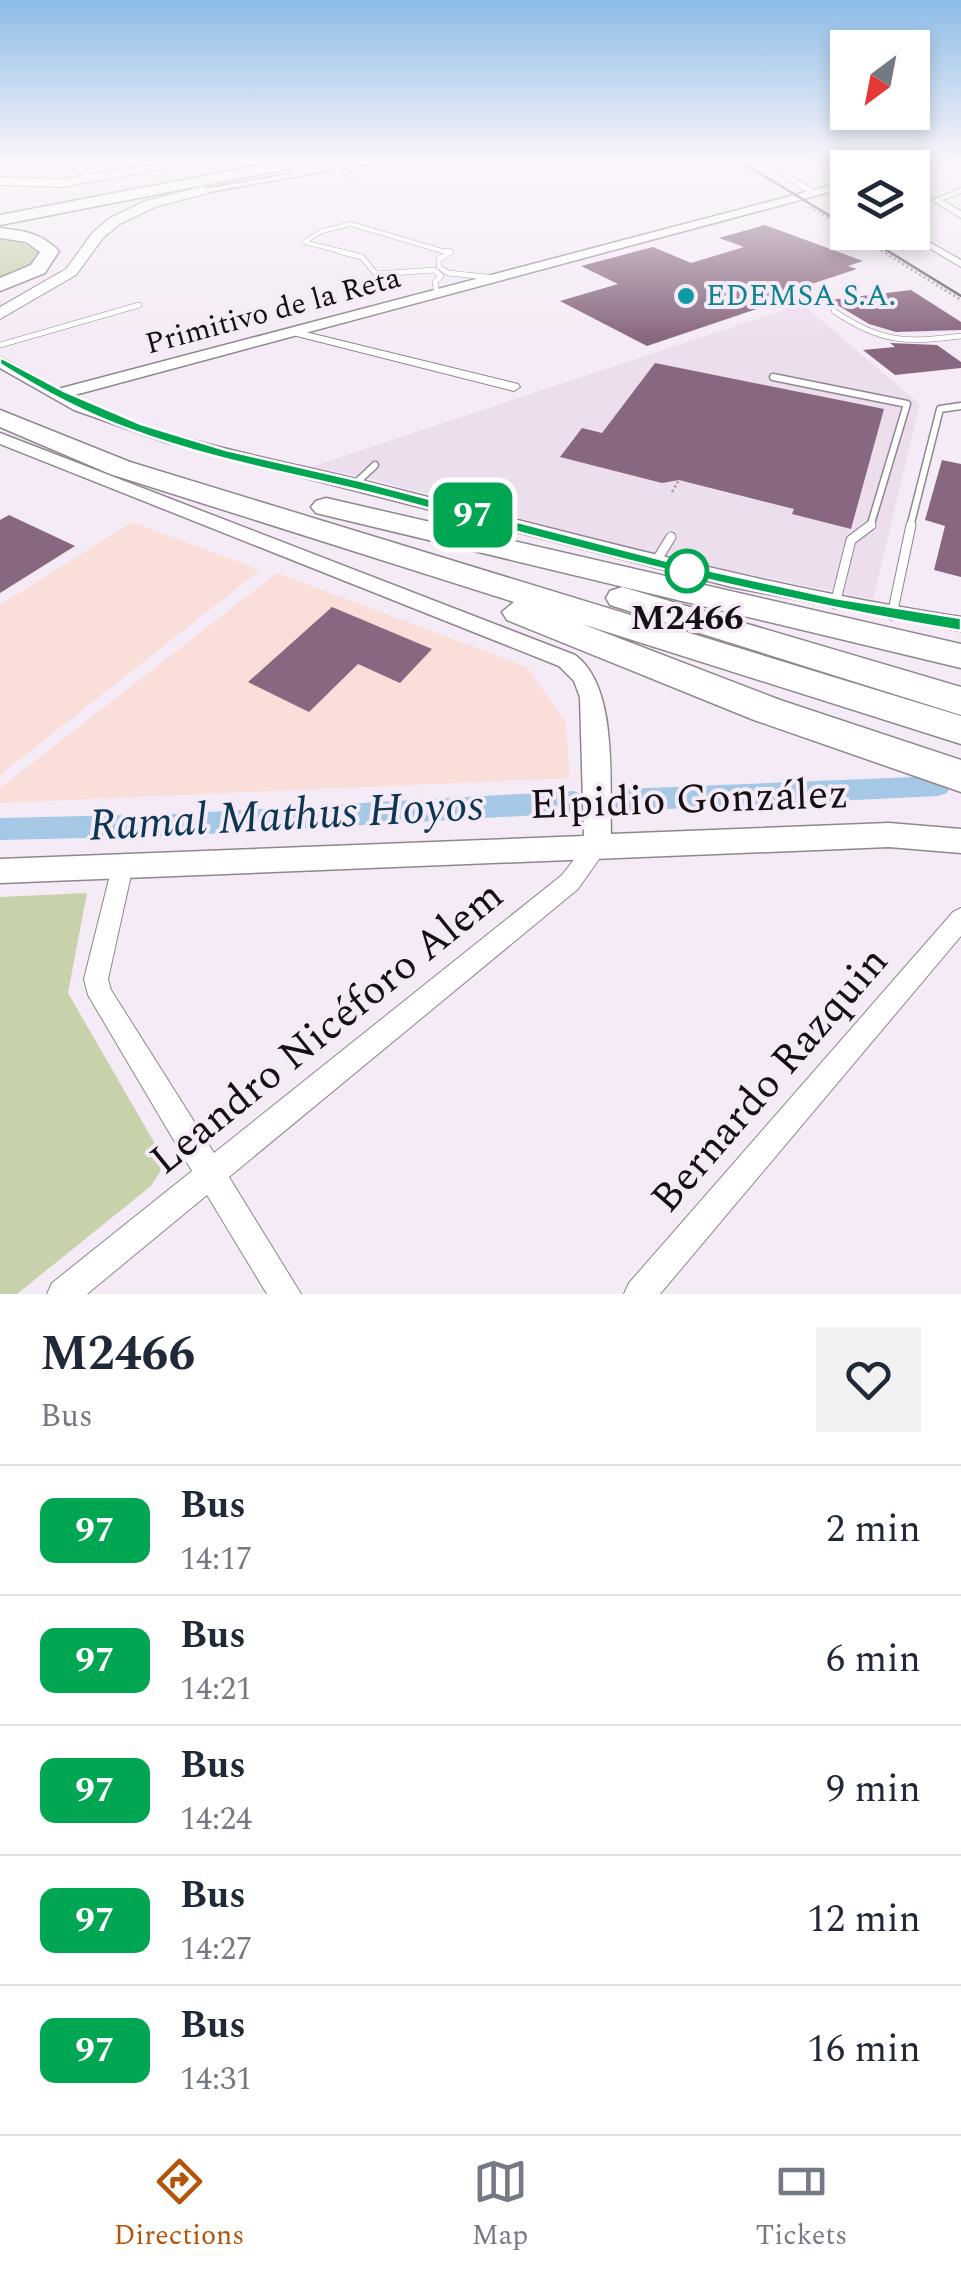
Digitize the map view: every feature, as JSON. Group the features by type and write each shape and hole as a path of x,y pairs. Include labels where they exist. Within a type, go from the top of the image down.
{"highway":[{"path":"0,233 31,238 50,251 38,269 0,285"},
{"path":"0,393 108,441 315,516 682,678 961,776"},
{"path":"0,418 86,456 315,516 612,607 961,701"},
{"path":"315,516 961,656"},
{"path":"612,607 961,730"}],"main road":[{"path":"0,314 71,272 98,235 120,218"}],"street":[{"name":"Primitivo de la Reta","path":"59,394 720,218"},
{"path":"930,246 961,264"},
{"path":"941,252 961,250"},
{"path":"294,332 514,387"},
{"path":"0,361 59,394 136,428 222,454 355,484 655,563 835,604 961,624"},
{"path":"0,438 552,652 576,665 587,680 592,697 598,845"},
{"name":"Elpidio González","path":"0,870 889,835 961,842"},
{"name":"Leandro Nicéforo Alem","path":"63,1294 570,882 598,845"},
{"path":"122,866 96,980 100,995 286,1294"},
{"name":"Bernardo Razquin","path":"640,1294 961,919"}],"lane":[{"path":"437,294 435,282 441,276 434,270 376,274 362,257 304,242 332,227 362,225 385,236 447,249 452,252 438,259 439,267 448,273 496,278"},
{"path":"0,345 139,306"},
{"path":"834,311 866,334 898,342 958,339"},
{"path":"773,377 908,404 870,527 852,540 835,604"},
{"path":"892,615 892,601 940,409 961,406"},
{"path":"355,484 375,465"},
{"path":"655,563 671,537"}],"path":[{"path":"880,250 961,300"},
{"path":"672,492 679,480"}],"shaded area":[{"path":"802,304 920,404 873,599 678,560 363,477 311,467"},
{"path":"132,522 260,570 0,775 0,605"},
{"path":"277,573 527,667 566,723 570,778 0,803 0,788"}],"green space":[{"path":"0,240 23,243 41,254 33,267 0,282"},
{"path":"87,893 68,993 162,1156 160,1172 151,1186 17,1294 0,1294 0,897"}],"building":[{"name":"EDEMSA S.A.","path":"765,225 863,261 848,266 857,269 772,297 774,303 647,346 560,301 618,284 581,266 653,247 691,263 744,247 719,238"},
{"path":"911,290 961,322 961,330 896,332 869,324 829,300"},
{"path":"890,343 937,345 961,362 961,368 895,375 863,350 895,347"},
{"path":"655,363 884,409 851,529 792,514 794,509 679,480 662,483 560,457 582,428 602,433"},
{"path":"942,460 961,464 961,577 934,570 945,526 925,520"},
{"path":"9,515 75,546 0,593 0,520"},
{"path":"332,607 432,649 400,683 358,664 309,712 248,682"}],"waterway":[{"name":"Ramal Mathus Hoyos","path":"625,800 938,786"},
{"name":"Ramal Mathus Hoyos","path":"0,829 173,825 573,802"}],"tram line":[{"path":"886,250 961,296"}],"bus line":[{"name":"97","path":"0,361 59,394 136,428 222,454 355,484 674,568 835,604 961,624"}],"place":[{"name":"EDEMSA S.A.","path":"686,296"},
{"name":"M2466","path":"687,571"}]}
